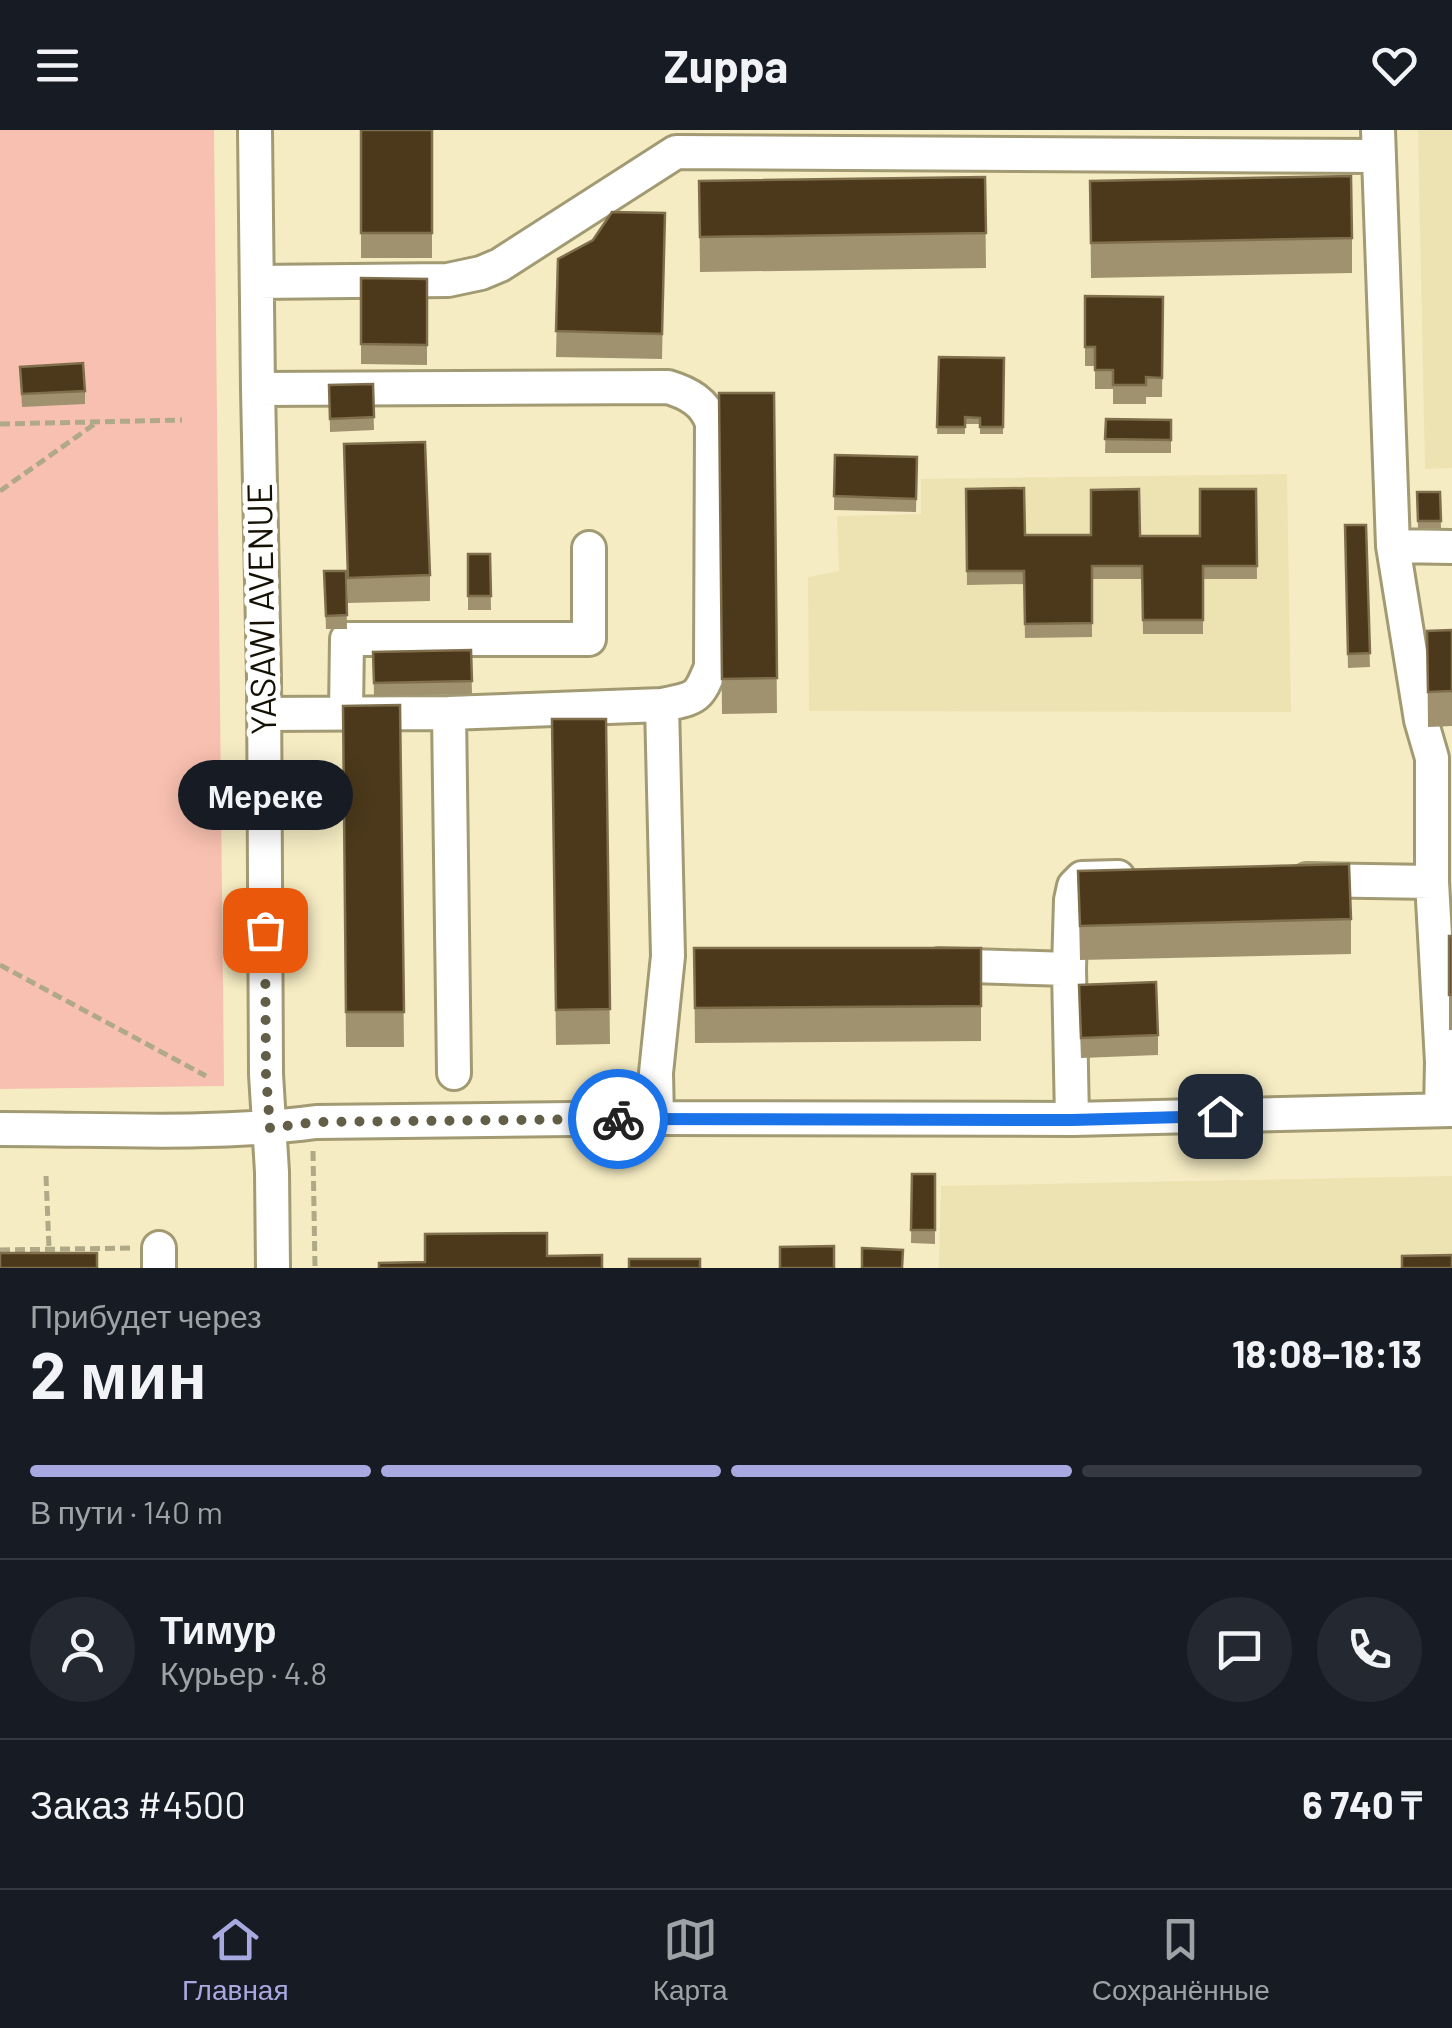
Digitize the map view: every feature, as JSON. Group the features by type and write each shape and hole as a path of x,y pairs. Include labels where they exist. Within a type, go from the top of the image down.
{"street":[{"name":"YASAWI AVENUE","path":"255,130 266,1074 272,1268"},
{"path":"0,1128 270,1128 316,1122 657,1118 1072,1120 1447,1110 1442,1062 1444,949 1432,882 1442,758 1421,720 1393,546 1379,143 676,141 500,265 482,273 448,280 257,282"},
{"path":"258,389 668,387 687,393 709,415 712,424 711,666 701,692 662,705 264,714"},
{"path":"1393,546 1452,547"},
{"path":"346,712 346,639 589,639 588,548"},
{"path":"657,1118 656,1073 668,956 662,705"},
{"path":"448,712 454,1073"},
{"path":"1072,1120 1069,969 1074,886 1082,878 1148,878"},
{"path":"1281,880 1432,882"},
{"path":"668,956 706,957"},
{"path":"916,964 1069,969"}],"path":[{"path":"0,424 182,420"},
{"path":"0,491 98,422"},
{"path":"0,966 206,1076"},
{"path":"313,1146 315,1268"},
{"path":"46,1176 49,1249"},
{"path":"0,1250 49,1249 159,1258"}],"shaded area":[{"path":"0,130 214,130 224,1086 0,1089"},
{"path":"1418,130 1452,130 1452,468 1425,469"},
{"path":"1287,474 1291,712 809,711 808,577 839,571 837,516 921,514 921,479"},
{"path":"1452,1176 1452,1268 939,1268 941,1186"}],"building":[{"path":"361,130 432,130 432,233 361,233"},
{"path":"1351,176 1352,238 1091,243 1090,181"},
{"path":"985,177 986,233 700,237 699,181"},
{"path":"612,212 665,213 662,334 556,331 558,259 593,240"},
{"path":"361,278 427,279 427,345 361,344"},
{"path":"1085,296 1163,297 1162,378 1146,377 1146,385 1113,385 1113,370 1095,370 1095,347 1085,347"},
{"path":"939,357 1004,358 1003,427 980,427 980,418 965,417 965,427 937,427"},
{"path":"83,363 85,391 22,394 20,367"},
{"path":"373,384 374,417 330,419 329,385"},
{"path":"719,393 774,393 777,678 722,679"},
{"path":"1106,419 1171,420 1171,440 1105,439"},
{"path":"425,442 430,575 348,578 344,444"},
{"path":"835,455 917,457 916,499 834,496"},
{"path":"1024,488 1025,535 1091,535 1091,490 1139,489 1140,536 1200,536 1200,489 1256,489 1257,566 1203,566 1203,620 1143,620 1142,566 1092,566 1092,623 1025,624 1024,571 967,571 966,489"},
{"path":"1417,492 1440,492 1441,521 1418,521"},
{"path":"1345,525 1366,525 1370,653 1348,654"},
{"path":"468,554 490,554 491,596 468,596"},
{"path":"324,571 346,571 347,615 326,616"},
{"path":"1452,630 1452,691 1428,692 1427,631"},
{"path":"471,650 472,681 374,683 373,652"},
{"path":"400,705 404,1012 346,1012 343,706"},
{"path":"552,719 606,719 610,1009 556,1010"},
{"path":"1349,864 1351,919 1080,926 1078,871"},
{"path":"1452,936 1452,995 1449,995"},
{"path":"694,948 981,948 981,1006 695,1008"},
{"path":"1156,982 1158,1035 1081,1038 1079,985"},
{"path":"912,1174 935,1174 935,1230 911,1230"},
{"path":"547,1233 547,1256 602,1255 602,1268 379,1268 379,1263 425,1262 425,1234"},
{"path":"834,1246 834,1268 780,1268 780,1247"},
{"path":"862,1248 903,1250 902,1268 862,1268"},
{"path":"0,1253 97,1253 97,1268 0,1268"},
{"path":"1452,1255 1452,1268 1402,1268 1402,1256"},
{"path":"629,1259 700,1259 700,1268 629,1268"}],"way so far":[{"path":"265,930 270,1128 316,1122 618,1119"}],"place":[{"name":"Мереке","path":"265,930"}],"route":[{"path":"618,1119 1072,1120 1220,1116"}]}
